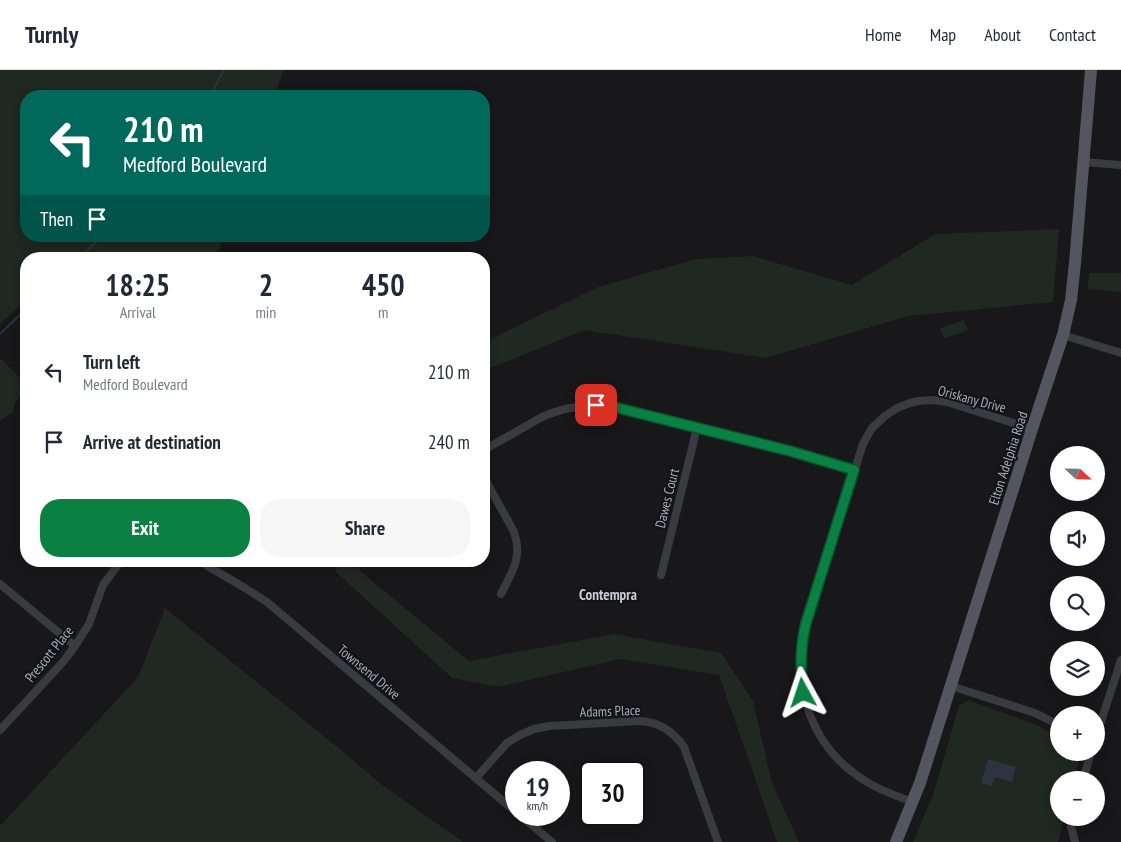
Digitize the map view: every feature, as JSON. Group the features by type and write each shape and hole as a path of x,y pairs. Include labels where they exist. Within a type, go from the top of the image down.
{"main road":[{"name":"Elton Adelphia Road","path":"896,842 920,783 952,686 1068,316 1072,293 1091,70"}],"street":[{"path":"1083,162 1121,165"},
{"path":"1063,335 1121,353"},
{"name":"Oriskany Drive","path":"913,802 869,783 850,770 821,737 803,693 801,674 802,639 854,470 863,444 872,428 893,410 910,403 926,400 947,402 1032,429"},
{"path":"490,447 542,417 560,410 596,405 614,407 790,451 854,470"},
{"name":"Dawes Court","path":"661,575 697,428"},
{"path":"490,487 514,532 518,549 517,558 501,594"},
{"name":"Prescott Place","path":"0,730 63,662 75,646 89,624 103,585 116,567"},
{"name":"Townsend Drive","path":"209,567 267,602 505,803"},
{"path":"0,584 75,646"},
{"path":"1105,709 1121,660"},
{"path":"952,686 1035,713 1050,720"},
{"name":"Adams Place","path":"476,778 507,743 520,734 534,729 576,724 640,721 652,723 666,728 674,734 684,747 718,842"},
{"path":"533,826 552,842"},
{"path":"1071,826 1075,842"}],"shaded area":[{"path":"0,70 284,70 276,90 20,90 20,242 222,242 218,252 20,252 20,306 0,324"},
{"path":"1059,229 1053,302 908,316 766,358 584,330 490,369 490,339 598,287 696,259 753,256 852,285 935,234"},
{"path":"1090,273 1121,273 1121,292 1087,289"},
{"path":"964,320 968,330 944,339 940,328"},
{"path":"0,358 20,378 20,397 14,405 13,412 0,421"},
{"path":"336,567 359,567 360,571 469,661 614,634 721,653 753,701 772,783 799,842 777,842 719,675 620,659 498,687 452,678 336,572"},
{"path":"165,608 381,784 463,842 0,842 0,826 138,677"},
{"path":"968,700 1039,726 1050,733 1050,761 1079,761 1076,771 1050,771 1050,826 1062,826 1058,842 913,842 933,795 959,706"}],"water":[{"path":"988,759 1016,767 1012,782 995,777 991,786 981,783"}],"waterway":[{"path":"213,90 224,70"},
{"path":"86,252 96,242"},
{"path":"0,334 20,315"}],"district":[{"name":"Contempra","path":"608,595"}],"route":[{"path":"596,405 614,407 790,451 854,470 802,639 801,674 803,693"}]}
